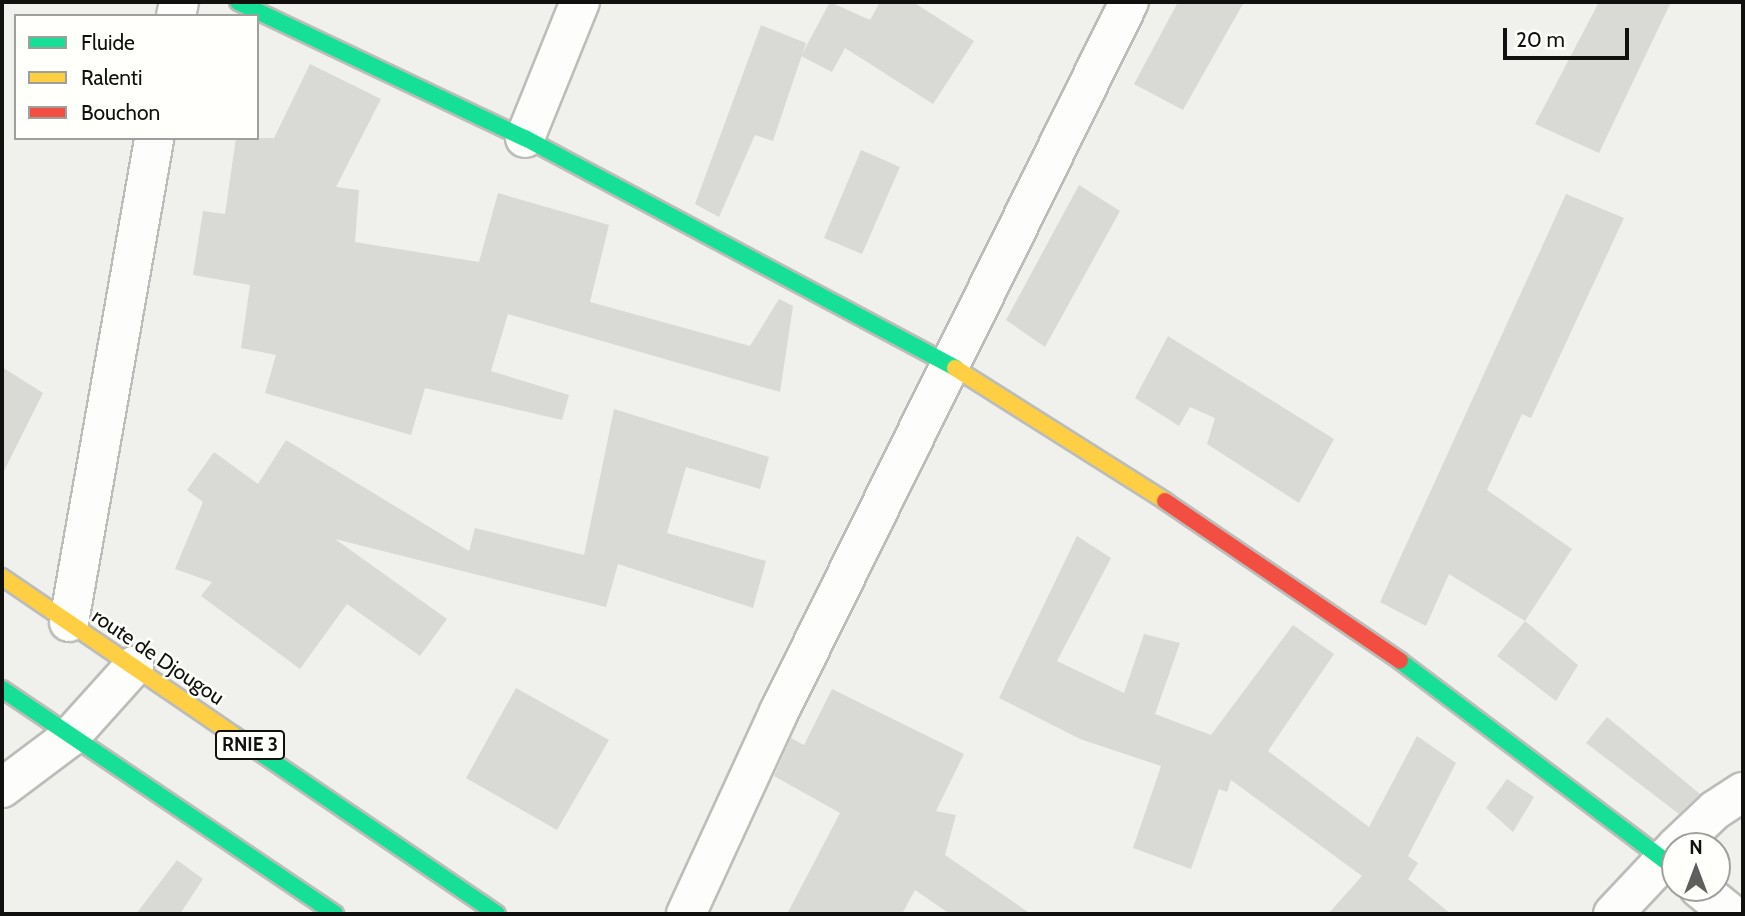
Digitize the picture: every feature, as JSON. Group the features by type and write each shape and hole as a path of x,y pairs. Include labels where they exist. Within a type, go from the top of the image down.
{"main road":[{"path":"239,2 525,138 949,365 1080,444 1387,651 1661,846"},
{"name":"route de Djougou","path":"2,577 497,914"},
{"path":"2,689 335,914"}],"street":[{"path":"525,138 580,2"},
{"path":"686,914 784,701 1129,2"},
{"path":"69,622 154,140"},
{"path":"2,788 70,737 134,666"},
{"path":"1694,832 1714,810 1743,792"},
{"path":"1613,914 1661,867"},
{"path":"1716,902 1731,914"}],"building":[{"path":"830,2 870,20 880,2 913,2 974,41 933,104 845,48 832,72 801,56"},
{"path":"1178,2 1244,2 1183,110 1134,84"},
{"path":"1599,2 1671,2 1599,153 1535,124"},
{"path":"761,25 806,43 773,141 755,135 719,217 695,204"},
{"path":"310,64 381,99 336,187 359,190 355,242 479,262 498,193 609,225 590,302 750,346 779,299 793,306 780,392 508,314 491,371 569,395 562,420 425,388 411,435 265,393 276,355 241,348 250,285 193,275 203,211 225,214 236,140 274,138"},
{"path":"861,150 900,167 862,254 824,238"},
{"path":"1079,185 1120,211 1045,347 1006,320"},
{"path":"1566,194 1624,218 1531,418 1522,414 1487,490 1572,549 1525,621 1449,574 1426,626 1380,602"},
{"path":"1168,336 1334,439 1299,503 1207,444 1215,418 1190,407 1179,426 1135,398"},
{"path":"2,367 43,393 2,475"},
{"path":"614,409 769,457 760,489 686,467 667,533 766,561 753,608 618,564 606,607 335,539 447,619 420,656 347,604 300,669 201,596 212,582 175,569 203,502 187,490 214,452 258,484 286,440 469,551 475,528 584,555"},
{"path":"1077,536 1111,558 1057,661 1124,693 1144,634 1180,643 1155,714 1211,735 1293,625 1334,654 1268,751 1369,827 1417,736 1456,763 1408,856 1418,863 1408,879 1451,914 1328,914 1362,876 1231,780 1227,792 1219,789 1191,869 1133,848 1161,766 1080,739 999,698"},
{"path":"1525,621 1578,665 1556,701 1497,656"},
{"path":"516,688 609,740 557,830 466,778"},
{"path":"832,689 964,754 936,811 956,815 945,855 1031,914 950,914 915,890 902,914 787,914 840,813 774,776 791,738 804,745"},
{"path":"1607,717 1700,794 1679,814 1586,743"},
{"path":"1507,779 1534,797 1513,832 1486,808"},
{"path":"177,860 203,879 180,914 136,914"}],"traffic: fast":[{"path":"238,2 525,138 955,368"},
{"path":"1400,661 1661,857"},
{"path":"2,689 335,914"},
{"path":"234,735 497,914"}],"traffic: slow":[{"path":"955,368 1165,501"},
{"path":"2,577 234,735"}],"traffic: jam":[{"path":"1165,501 1400,661"}]}
